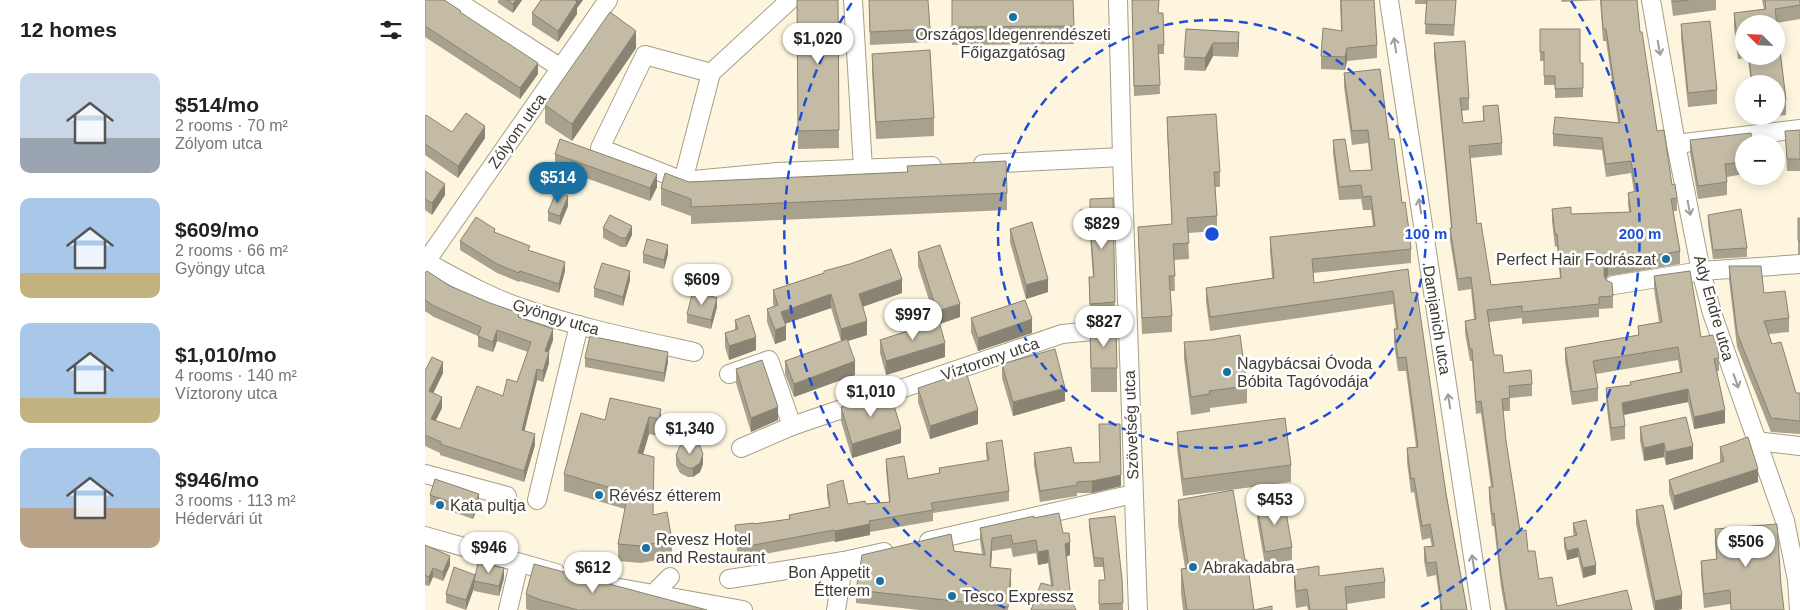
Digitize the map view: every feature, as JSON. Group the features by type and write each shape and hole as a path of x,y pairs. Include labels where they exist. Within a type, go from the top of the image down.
{"street":[{"path":"455,0 561,68"},
{"name":"Zólyom utca","path":"428,253 608,0"},
{"path":"683,181 711,73 790,0"},
{"path":"853,0 863,169"},
{"name":"Szövetség utca","path":"1118,0 1127,327 1138,610"},
{"name":"Damjanich utca","path":"1389,0 1481,610"},
{"name":"Ady Endre utca","path":"1651,0 1676,144 1701,271 1712,312 1785,521 1797,580 1799,610"},
{"path":"711,73 645,55 600,148 683,181 777,172 951,165"},
{"path":"1676,144 1800,129"},
{"path":"971,164 1122,157"},
{"name":"Gyöngy utca","path":"428,253 467,284 517,307 579,325 694,352"},
{"path":"1614,285 1701,271 1800,264"},
{"path":"537,500 579,325"},
{"name":"Víztorony utca","path":"741,448 792,426 1062,334 1127,327"},
{"path":"729,374 769,360 792,426"},
{"path":"1756,441 1800,446"},
{"path":"425,474 507,496"},
{"path":"729,579 844,561 1133,494"},
{"path":"425,536 571,576"},
{"path":"836,610 844,561"},
{"path":"508,610 519,563"},
{"path":"654,595 671,577"},
{"path":"606,585 743,610"}],"building":[{"path":"425,0 444,0 538,63 520,88 425,26"},
{"path":"507,0 516,0 513,4"},
{"path":"541,0 575,0 577,2 558,31 532,13"},
{"path":"797,0 838,0 839,130 798,131"},
{"path":"869,0 928,0 930,29 870,32"},
{"path":"952,0 1073,0 1074,26 952,27"},
{"path":"1132,0 1159,0 1158,13 1163,13 1164,45 1158,45 1160,85 1134,86"},
{"path":"1341,0 1374,0 1377,45 1347,48 1345,57 1321,56 1323,28 1342,31"},
{"path":"1427,0 1456,0 1454,25 1425,24"},
{"path":"1601,0 1637,0 1640,32 1642,32 1657,131 1664,130 1672,185 1675,184 1677,198 1671,199 1680,251 1608,264 1604,269 1604,275 1606,280 1612,283 1613,296 1599,297 1599,304 1522,312 1522,306 1487,310 1494,355 1502,355 1504,373 1531,370 1532,384 1509,386 1510,398 1502,399 1506,441 1520,531 1526,530 1528,551 1535,551 1539,579 1552,577 1557,606 1627,590 1632,610 1507,610 1494,513 1492,514 1489,487 1493,487 1481,401 1476,402 1472,349 1470,349 1465,321 1476,319 1471,277 1458,279 1450,228 1452,228 1434,43 1465,41 1469,98 1460,98 1463,123 1484,121 1483,106 1498,105 1502,143 1469,146 1477,224 1481,223 1491,285 1561,278 1557,234 1555,234 1552,209 1571,207 1571,214 1631,212 1628,193 1636,191 1631,161 1606,164 1602,138 1553,134 1555,117 1620,123 1606,29 1603,29"},
{"path":"1673,0 1689,0 1673,2"},
{"path":"1765,0 1800,0 1800,5 1775,9 1776,15 1735,15 1735,21 1734,13 1766,9"},
{"path":"610,12 636,31 572,124 545,105"},
{"path":"1710,21 1717,90 1688,93 1681,24"},
{"path":"1186,29 1239,32 1238,43 1213,43 1205,58 1184,57"},
{"path":"1540,29 1580,29 1580,63 1583,63 1583,88 1555,89 1555,76 1544,76 1544,52 1540,52"},
{"path":"930,50 934,118 876,122 872,54"},
{"path":"1750,65 1782,65 1783,75 1751,75"},
{"path":"1380,69 1389,139 1394,139 1402,203 1405,202 1411,249 1312,259 1314,283 1408,269 1411,293 1417,292 1446,494 1467,610 1442,610 1436,562 1427,563 1424,547 1434,546 1430,524 1422,526 1414,478 1411,479 1407,448 1418,447 1406,357 1398,358 1394,329 1398,329 1393,291 1210,317 1206,288 1274,278 1270,237 1375,226 1371,196 1363,197 1361,185 1339,187 1333,140 1345,139 1350,171 1372,170 1368,130 1352,131 1344,73"},
{"path":"466,113 485,126 458,166 425,144 425,116 452,132"},
{"path":"1216,114 1220,172 1214,172 1217,216 1187,218 1189,243 1173,244 1175,276 1169,276 1172,316 1142,318 1138,227 1172,224 1167,117"},
{"path":"1800,130 1800,159 1787,159 1785,131"},
{"path":"1751,133 1751,135 1735,135 1735,163 1725,164 1727,182 1698,186 1690,140"},
{"path":"560,139 657,174 650,188 555,154"},
{"path":"1006,161 1007,193 691,207 691,199 661,188 665,173 689,182 908,172 907,166"},
{"path":"425,171 445,184 432,203 425,199"},
{"path":"556,192 568,196 560,216 548,212"},
{"path":"1113,198 1115,302 1090,304 1089,277 1094,277 1090,221 1080,222 1080,210 1090,209 1090,199"},
{"path":"1741,209 1747,248 1713,250 1708,215"},
{"path":"610,215 632,226 626,238 621,238 603,228"},
{"path":"476,217 495,229 494,232 530,246 528,250 565,262 559,284 520,271 519,273 497,264 460,241"},
{"path":"1798,218 1800,218 1800,241 1798,240"},
{"path":"1032,222 1048,279 1026,285 1010,229"},
{"path":"647,239 668,245 664,260 643,254"},
{"path":"940,245 960,304 937,311 918,252"},
{"path":"891,249 902,279 859,294 867,321 841,329 831,294 781,312 786,326 775,330 767,309 778,305 773,290"},
{"path":"602,263 630,271 623,297 594,288"},
{"path":"1729,266 1761,266 1764,293 1785,291 1789,318 1764,321 1772,344 1781,342 1796,393 1800,393 1800,421 1771,418 1737,333"},
{"path":"427,271 450,286 519,313 518,317 553,329 545,351 549,352 543,371 537,369 522,430 535,434 524,471 440,444 441,442 425,435 425,371 432,357 443,362 429,391 442,397 431,419 460,429 477,386 503,396 507,379 517,382 531,342 497,330 493,342 478,336 481,327 425,300 425,273"},
{"path":"1690,271 1701,337 1713,335 1717,346 1719,358 1714,359 1725,410 1694,417 1688,389 1622,403 1625,426 1611,428 1606,388 1631,385 1630,382 1682,372 1678,347 1593,361 1598,388 1572,392 1565,348 1639,335 1638,326 1662,322 1654,276"},
{"path":"693,291 717,298 711,320 687,314"},
{"path":"1025,300 1032,319 978,338 971,318"},
{"path":"749,315 756,337 729,346 725,333 738,329 735,320"},
{"path":"939,321 945,343 886,361 880,340"},
{"path":"1116,327 1117,368 1091,368 1090,328"},
{"path":"1240,335 1247,386 1209,391 1210,394 1191,397 1184,342"},
{"path":"590,336 668,352 664,373 585,358"},
{"path":"847,339 855,361 794,384 785,361"},
{"path":"1055,349 1065,388 1013,402 1002,364"},
{"path":"762,360 778,407 751,418 736,369"},
{"path":"966,372 978,410 930,426 918,388"},
{"path":"890,392 901,429 852,444 841,407"},
{"path":"610,398 661,409 659,419 649,417 638,453 654,457 653,515 667,512 672,540 641,546 618,544 628,493 564,474 581,413 605,420"},
{"path":"1686,417 1693,446 1666,452 1664,443 1644,448 1640,427"},
{"path":"1285,418 1291,465 1183,479 1177,432"},
{"path":"1099,424 1120,424 1121,475 1077,482 1077,485 1040,491 1034,453 1071,447 1074,463 1100,462"},
{"path":"1748,437 1758,469 1674,496 1669,480 1724,461 1720,447"},
{"path":"1002,440 1009,491 931,503 933,510 869,521 870,524 835,531 738,548 735,525 790,519 789,515 830,507 827,485 843,480 848,504 865,501 866,504 890,502 886,459 904,456 908,479 940,473 939,468 989,460 986,443"},
{"path":"693,441 700,446 703,454 700,463 693,468 688,468 680,463 676,455 681,444"},
{"path":"435,479 479,494 473,510 430,495"},
{"path":"1233,490 1245,560 1247,560 1254,610 1187,610 1181,569 1189,568 1178,500"},
{"path":"1284,500 1292,547 1265,552 1257,505"},
{"path":"1663,505 1682,595 1655,601 1636,510"},
{"path":"1059,513 1063,533 1069,533 1070,542 1065,544 1071,600 1076,610 1031,610 1041,583 1053,586 1048,550 1038,552 1036,540 1013,544 1011,535 992,538 990,567 1011,569 1008,607 856,590 862,555 951,534 954,551 985,555 980,528 1034,516 1034,518"},
{"path":"1115,516 1123,603 1099,604 1099,580 1105,580 1103,558 1094,558 1089,519"},
{"path":"1586,520 1596,565 1583,568 1578,548 1567,551 1564,538 1577,535 1573,523"},
{"path":"1777,524 1784,610 1731,610 1730,590 1704,594 1701,561 1717,559 1715,529"},
{"path":"425,545 450,556 443,572 433,568 429,577 425,575"},
{"path":"478,563 504,568 499,586 474,581"},
{"path":"534,564 707,610 578,610 526,594"},
{"path":"1319,566 1319,576 1383,568 1385,582 1345,587 1347,610 1310,610 1307,589 1296,591 1294,570"},
{"path":"454,567 475,575 466,600 446,594"},
{"path":"1272,606 1272,610 1254,610"}],"place":[{"name":"Országos Idegenrendészeti Főigazgatósag","path":"1013,17"},
{"name":"Perfect Hair Fodrászat","path":"1666,259"},
{"name":"Nagybácsai Óvoda Bóbita Tagóvodája","path":"1227,372"},
{"name":"Révész étterem","path":"599,495"},
{"name":"Kata pultja","path":"440,505"},
{"name":"Revesz Hotel and Restaurant","path":"646,548"},
{"name":"Abrakadabra","path":"1193,567"},
{"name":"Bon Appetit Étterem","path":"880,581"},
{"name":"Tesco Expressz","path":"952,596"}]}
